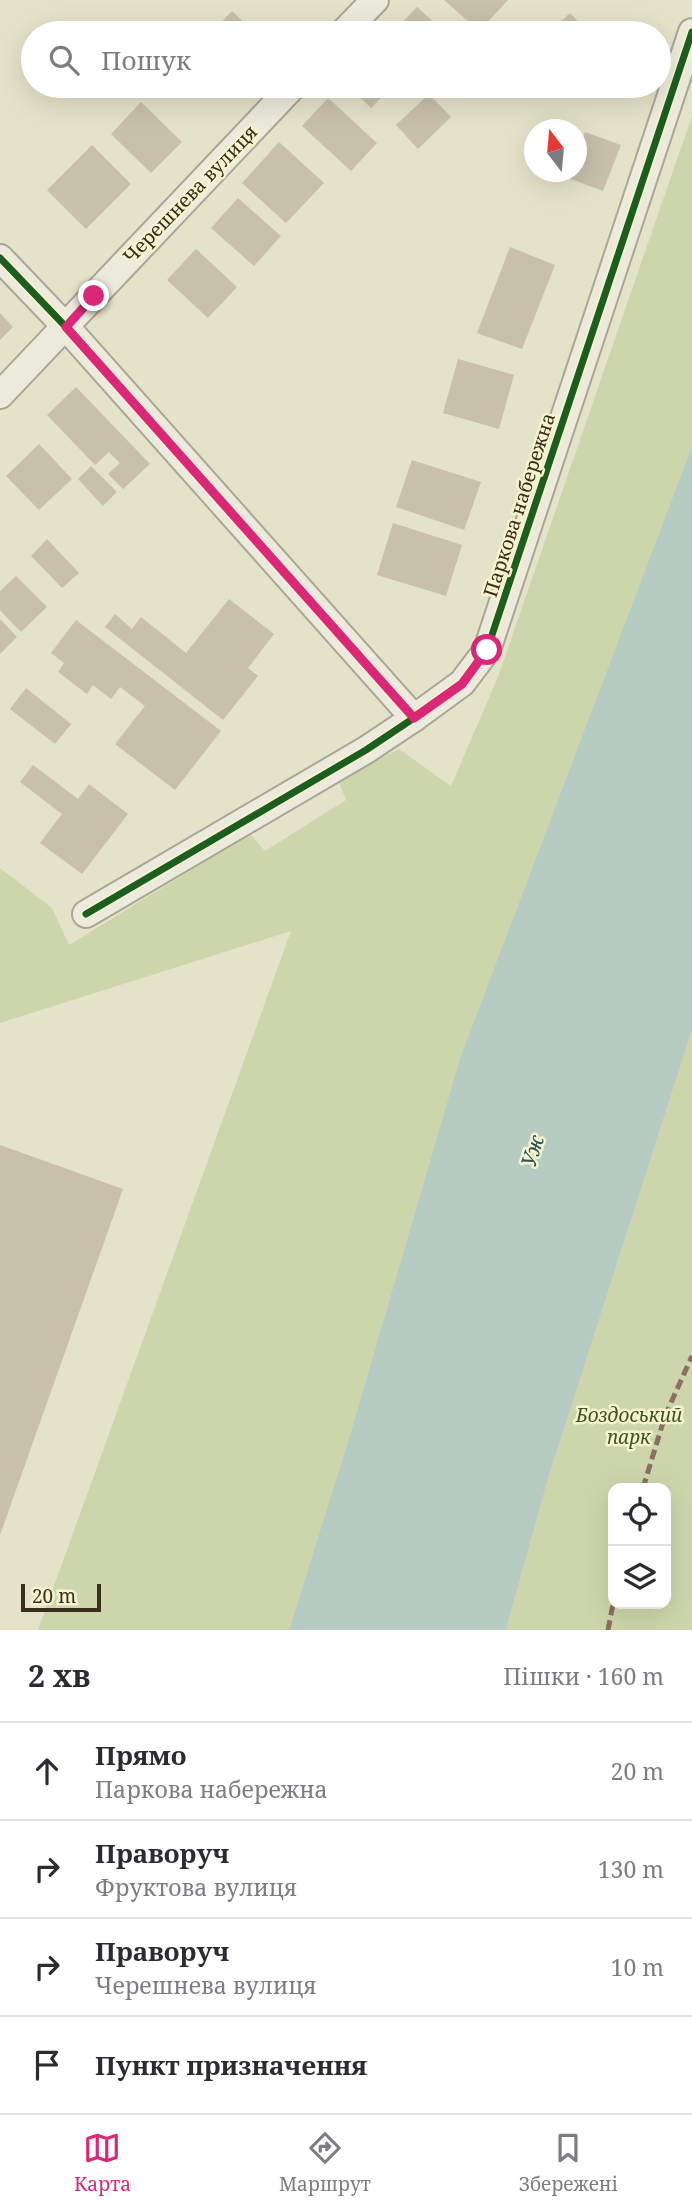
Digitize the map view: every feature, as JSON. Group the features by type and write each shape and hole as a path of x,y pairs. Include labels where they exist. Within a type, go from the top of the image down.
{"street":[{"path":"355,21 375,0"},
{"name":"Паркова набережна","path":"671,95 692,32"},
{"name":"Черешнева вулиця","path":"0,395 282,98"},
{"name":"Паркова набережна","path":"86,914 354,757 414,718 462,684 487,650 670,98"},
{"path":"0,258 66,327 414,718"}],"green space":[{"path":"692,116 692,446 460,1058 352,1428 289,1630 38,1630 291,931 0,1023 0,868 52,908 69,945 250,834 265,851 346,800 338,780 399,749 451,786 498,677"},
{"name":"Боздоський парк","path":"692,1030 692,1630 506,1630 548,1479"}],"water":[{"name":"Уж","path":"692,446 692,1030 548,1479 506,1630 289,1630 352,1428 460,1058"}],"building":[{"path":"444,0 508,0 488,21 468,21"},
{"path":"417,7 433,21 404,21"},
{"path":"232,11 242,21 222,21"},
{"path":"570,13 578,21 561,21"},
{"path":"328,98 377,143 351,171 302,126"},
{"path":"361,98 381,98 371,108"},
{"path":"425,98 433,98 451,117 418,149 396,125"},
{"path":"141,102 182,142 151,173 111,134"},
{"path":"587,133 621,145 603,191 579,182 587,182"},
{"path":"279,142 324,183 286,223 242,183"},
{"path":"92,145 131,184 86,229 47,190"},
{"path":"238,198 281,236 254,266 211,228"},
{"path":"510,247 555,265 522,349 477,333"},
{"path":"196,249 237,287 208,318 167,280"},
{"path":"0,313 13,327 0,340"},
{"path":"458,359 514,375 499,429 443,413"},
{"path":"76,387 150,464 123,489 108,474 120,463 109,452 95,465 47,415"},
{"path":"39,444 72,479 39,510 6,476"},
{"path":"412,460 481,482 464,530 396,507"},
{"path":"91,466 117,492 103,506 78,479"},
{"path":"393,523 462,545 446,596 377,575"},
{"path":"47,539 79,573 62,588 31,556"},
{"path":"16,576 47,607 21,632 0,610 0,591"},
{"path":"229,599 274,634 248,668 258,676 223,720 105,627 115,614 132,629 141,617 186,653"},
{"path":"0,619 17,637 0,654"},
{"path":"76,620 221,731 175,790 115,744 145,706 120,687 111,699 93,685 87,694 58,672 64,663 51,653"},
{"path":"26,688 71,724 55,744 10,709"},
{"path":"33,765 78,799 89,784 128,814 82,874 40,843 62,814 20,782"},
{"path":"0,1145 123,1189 0,1535"}],"marked path":[{"path":"645,1483 665,1416 692,1356"},
{"path":"608,1630 612,1609"}],"cycle path":[{"path":"671,95 692,32"},
{"path":"86,914 366,750 462,683 487,650 670,98"},
{"path":"0,258 66,327 414,718"}],"route":[{"path":"94,296 66,327 414,718 462,684 487,650"}]}
